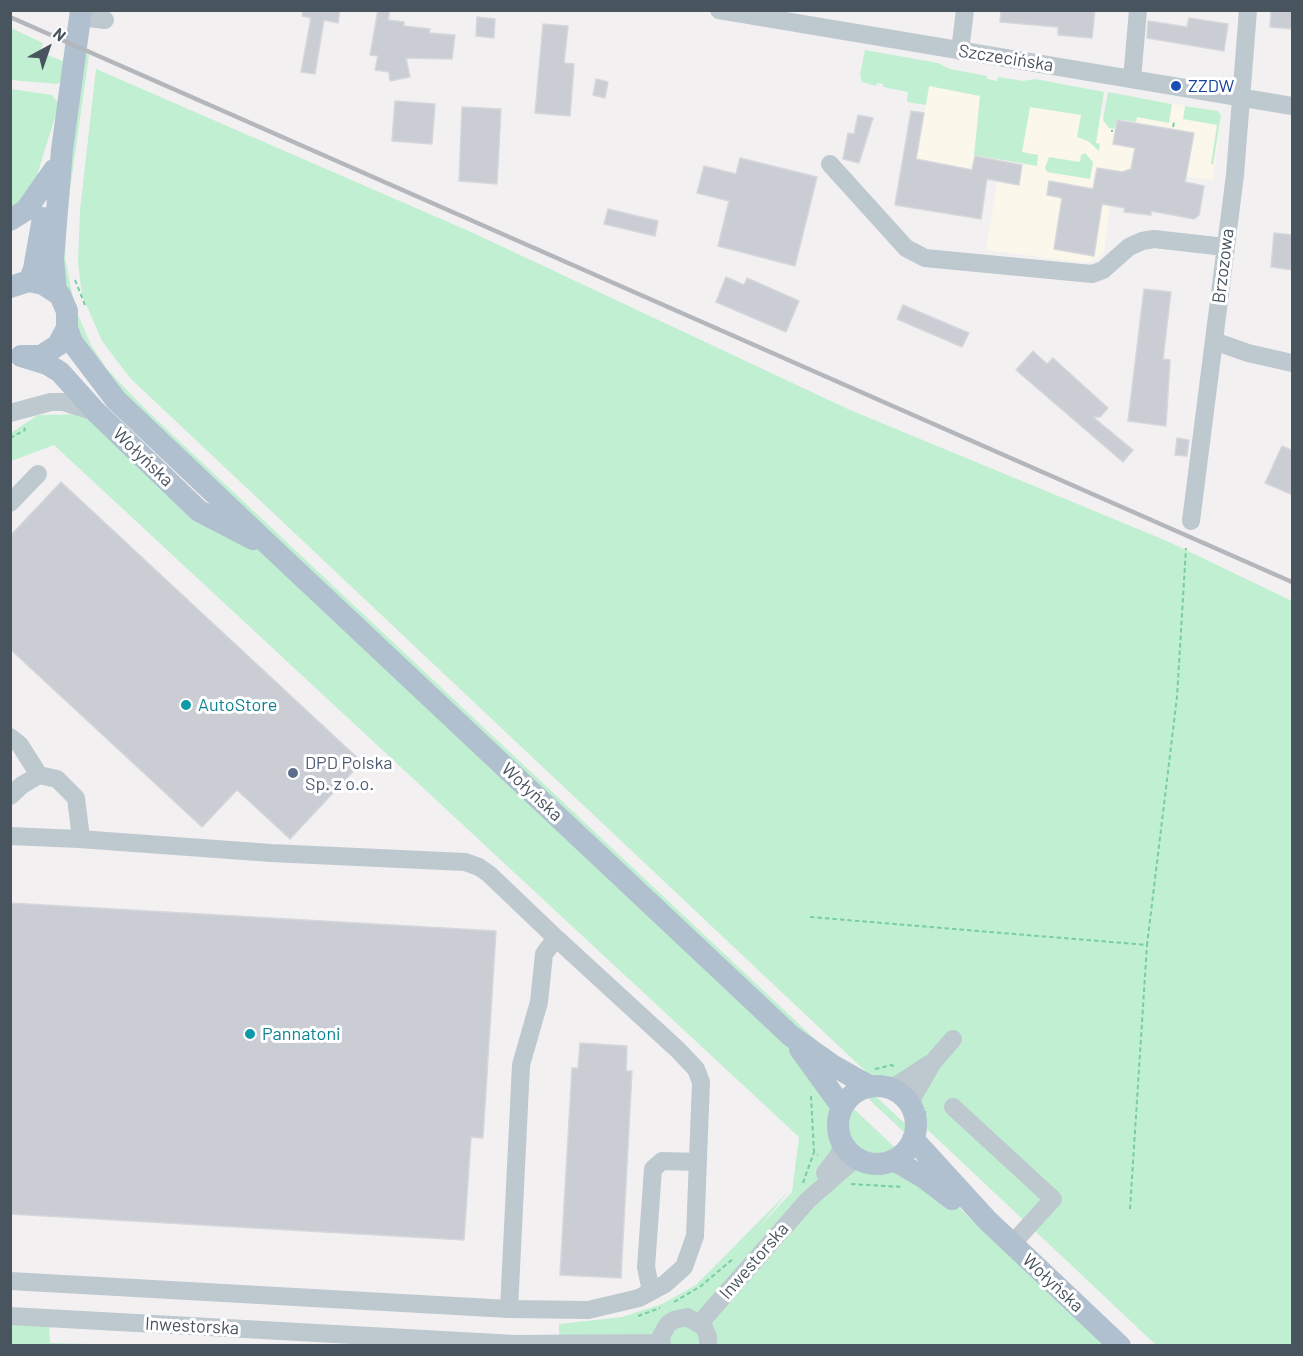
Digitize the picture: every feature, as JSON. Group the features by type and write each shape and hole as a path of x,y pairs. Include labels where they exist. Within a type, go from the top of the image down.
{"main road":[{"path":"56,291 53,259 58,160 80,13"},
{"path":"10,220 26,210 58,160"},
{"path":"19,281 34,268 41,223 58,160"},
{"path":"19,281 44,284 56,291"},
{"name":"Wołyńska","path":"56,291 65,305 67,328 72,342 116,400 273,549 791,1036 832,1065 895,1086"},
{"path":"15,355 34,357 47,353 58,345 67,328"},
{"name":"Wołyńska","path":"15,355 47,364 60,372 96,412 199,511 273,549"},
{"name":"Wołyńska","path":"791,1036 842,1107"},
{"path":"895,1086 915,1121 920,1135 894,1160 875,1164 850,1151 838,1126 842,1107 854,1093 895,1086"},
{"name":"Wołyńska","path":"920,1135 987,1220 1120,1346"},
{"name":"Wołyńska","path":"894,1160 923,1177 967,1210 987,1220"}],"street":[{"name":"Szczecińska","path":"719,10 1293,106"},
{"path":"960,51 965,10"},
{"path":"1132,79 1138,10"},
{"name":"Brzozowa","path":"1191,521 1243,98 1248,10"},
{"path":"80,13 105,20"},
{"path":"830,164 906,248 925,258 1092,274 1103,270 1129,247 1142,241 1154,239 1225,247"},
{"path":"1214,341 1248,354 1293,363"},
{"path":"10,413 51,402 63,402 96,412"},
{"path":"13,495 38,474"},
{"path":"10,737 20,745 39,775"},
{"path":"10,796 22,785 39,775 57,779 76,798 79,839"},
{"path":"10,836 271,853 465,862 489,874 696,1069 701,1082 695,1236 690,1255 684,1268 665,1284 639,1298 588,1310 509,1310 10,1281"},
{"path":"509,1310 521,1065 539,1002 544,954 556,938"},
{"path":"895,1086 933,1062 953,1039"},
{"path":"953,1107 1053,1199 1012,1244"},
{"name":"Inwestorska","path":"700,1323 850,1151"},
{"path":"651,1291 646,1267 654,1169 662,1161 698,1161"},
{"name":"Inwestorska","path":"10,1316 515,1344 661,1344"},
{"path":"661,1344 664,1329 674,1320 687,1317 700,1323 706,1331 708,1346"}],"path":[{"path":"1173,127 1174,122"},
{"path":"70,273 81,292 86,314"},
{"path":"1130,1209 1147,945 1177,697 1186,548"},
{"path":"810,917 1147,945"},
{"path":"895,1086 892,1065 895,1086"},
{"path":"895,1086 928,1096 920,1135"}],"shaded area":[{"path":"929,86 1130,121 1134,97 1218,111 1221,115 1213,180 1127,170 1125,183 1113,182 1104,251 1096,259 1086,263 986,250 1001,161 972,170 916,160"}],"green space":[{"path":"11,28 43,43 40,52 65,62 63,78 58,84 11,80"},
{"path":"865,50 938,63 950,69 987,76 987,79 997,81 998,77 1023,81 1035,79 1104,92 1096,143 1100,144 1099,151 1088,141 1077,137 1081,115 1030,107 1022,152 1038,155 1037,166 974,155 980,96 929,86 926,105 907,102 908,92 883,87 883,84 877,83 876,86 862,82 860,75"},
{"path":"83,53 89,55 67,211 65,258 75,308 91,345 107,369 143,407 918,1136 907,1135 138,412 75,328 59,258"},
{"path":"96,69 471,232 850,410 1167,541 1292,601 1292,1345 1156,1345 130,378 102,341 82,295 78,263 80,210"},
{"path":"11,89 52,95 59,104 34,185 11,213"},
{"path":"1108,92 1172,104 1169,123 1137,117 1136,122 1117,119 1114,129 1109,128 1103,120"},
{"path":"1185,106 1218,111 1221,115 1213,165 1211,164 1217,125 1183,119"},
{"path":"1085,153 1093,162 1090,179 1047,172 1045,168 1049,157 1080,162 1081,155"},
{"path":"86,414 263,550 437,717 1105,1345 666,1346 559,1335 559,1324 622,1317 662,1304 696,1285 790,1190 758,1228 792,1192 799,1137 54,445 11,461 11,433 38,415"},
{"path":"49,1323 50,1343 136,1345 11,1345 10,1325"}],"building":[{"path":"303,10 340,10 338,23 324,20 315,74 301,72 311,18 302,16"},
{"path":"378,10 390,10 388,20 404,22 404,26 430,29 429,33 455,35 452,59 406,58 410,77 390,81 389,72 375,70 378,56 370,55"},
{"path":"1001,10 1095,10 1092,38 1058,35 1058,27 1000,22"},
{"path":"1271,10 1293,10 1293,29 1270,27"},
{"path":"477,17 495,19 494,38 476,36"},
{"path":"1189,18 1228,24 1224,51 1147,38 1148,21 1187,27"},
{"path":"543,24 568,26 564,63 574,64 570,116 535,113"},
{"path":"596,79 608,82 605,98 593,95"},
{"path":"395,101 435,104 432,144 392,141"},
{"path":"462,107 501,109 497,184 459,181"},
{"path":"911,111 924,113 916,159 972,170 975,156 1022,165 1019,185 987,179 981,219 895,205"},
{"path":"858,115 873,118 859,163 843,159 848,133 854,134"},
{"path":"1117,120 1194,133 1185,182 1204,186 1199,215 1194,219 1151,211 1151,215 1124,212 1125,208 1102,204 1094,256 1054,249 1062,198 1047,195 1049,181 1093,189 1097,168 1122,172 1131,169 1135,148 1113,144"},
{"path":"740,158 817,177 795,266 718,246 729,201 697,193 704,166 736,174"},
{"path":"608,209 658,221 655,236 604,224"},
{"path":"1274,233 1293,235 1293,270 1271,267"},
{"path":"726,277 744,285 747,278 799,301 786,332 716,302"},
{"path":"1144,289 1171,292 1163,359 1170,360 1166,426 1128,421"},
{"path":"903,305 969,333 962,347 897,319"},
{"path":"1033,351 1047,364 1053,358 1108,408 1100,417 1093,417 1133,450 1123,462 1016,370"},
{"path":"1177,438 1189,440 1187,456 1175,455"},
{"path":"1282,446 1293,451 1293,495 1265,483"},
{"name":"AutoStore","path":"61,482 362,762 290,839 237,790 202,827 10,649 10,536"},
{"name":"Pannatoni","path":"10,903 496,931 483,1138 471,1137 464,1240 10,1214"},
{"path":"580,1043 627,1046 626,1071 632,1071 621,1278 560,1275 572,1068 578,1068"}],"railway":[{"path":"10,17 1292,582"}],"place":[{"name":"ZZDW","path":"1176,86"},
{"name":"AutoStore","path":"186,705"},
{"name":"DPD Polska Sp. z o.o.","path":"293,773"},
{"name":"Pannatoni","path":"250,1034"}]}
